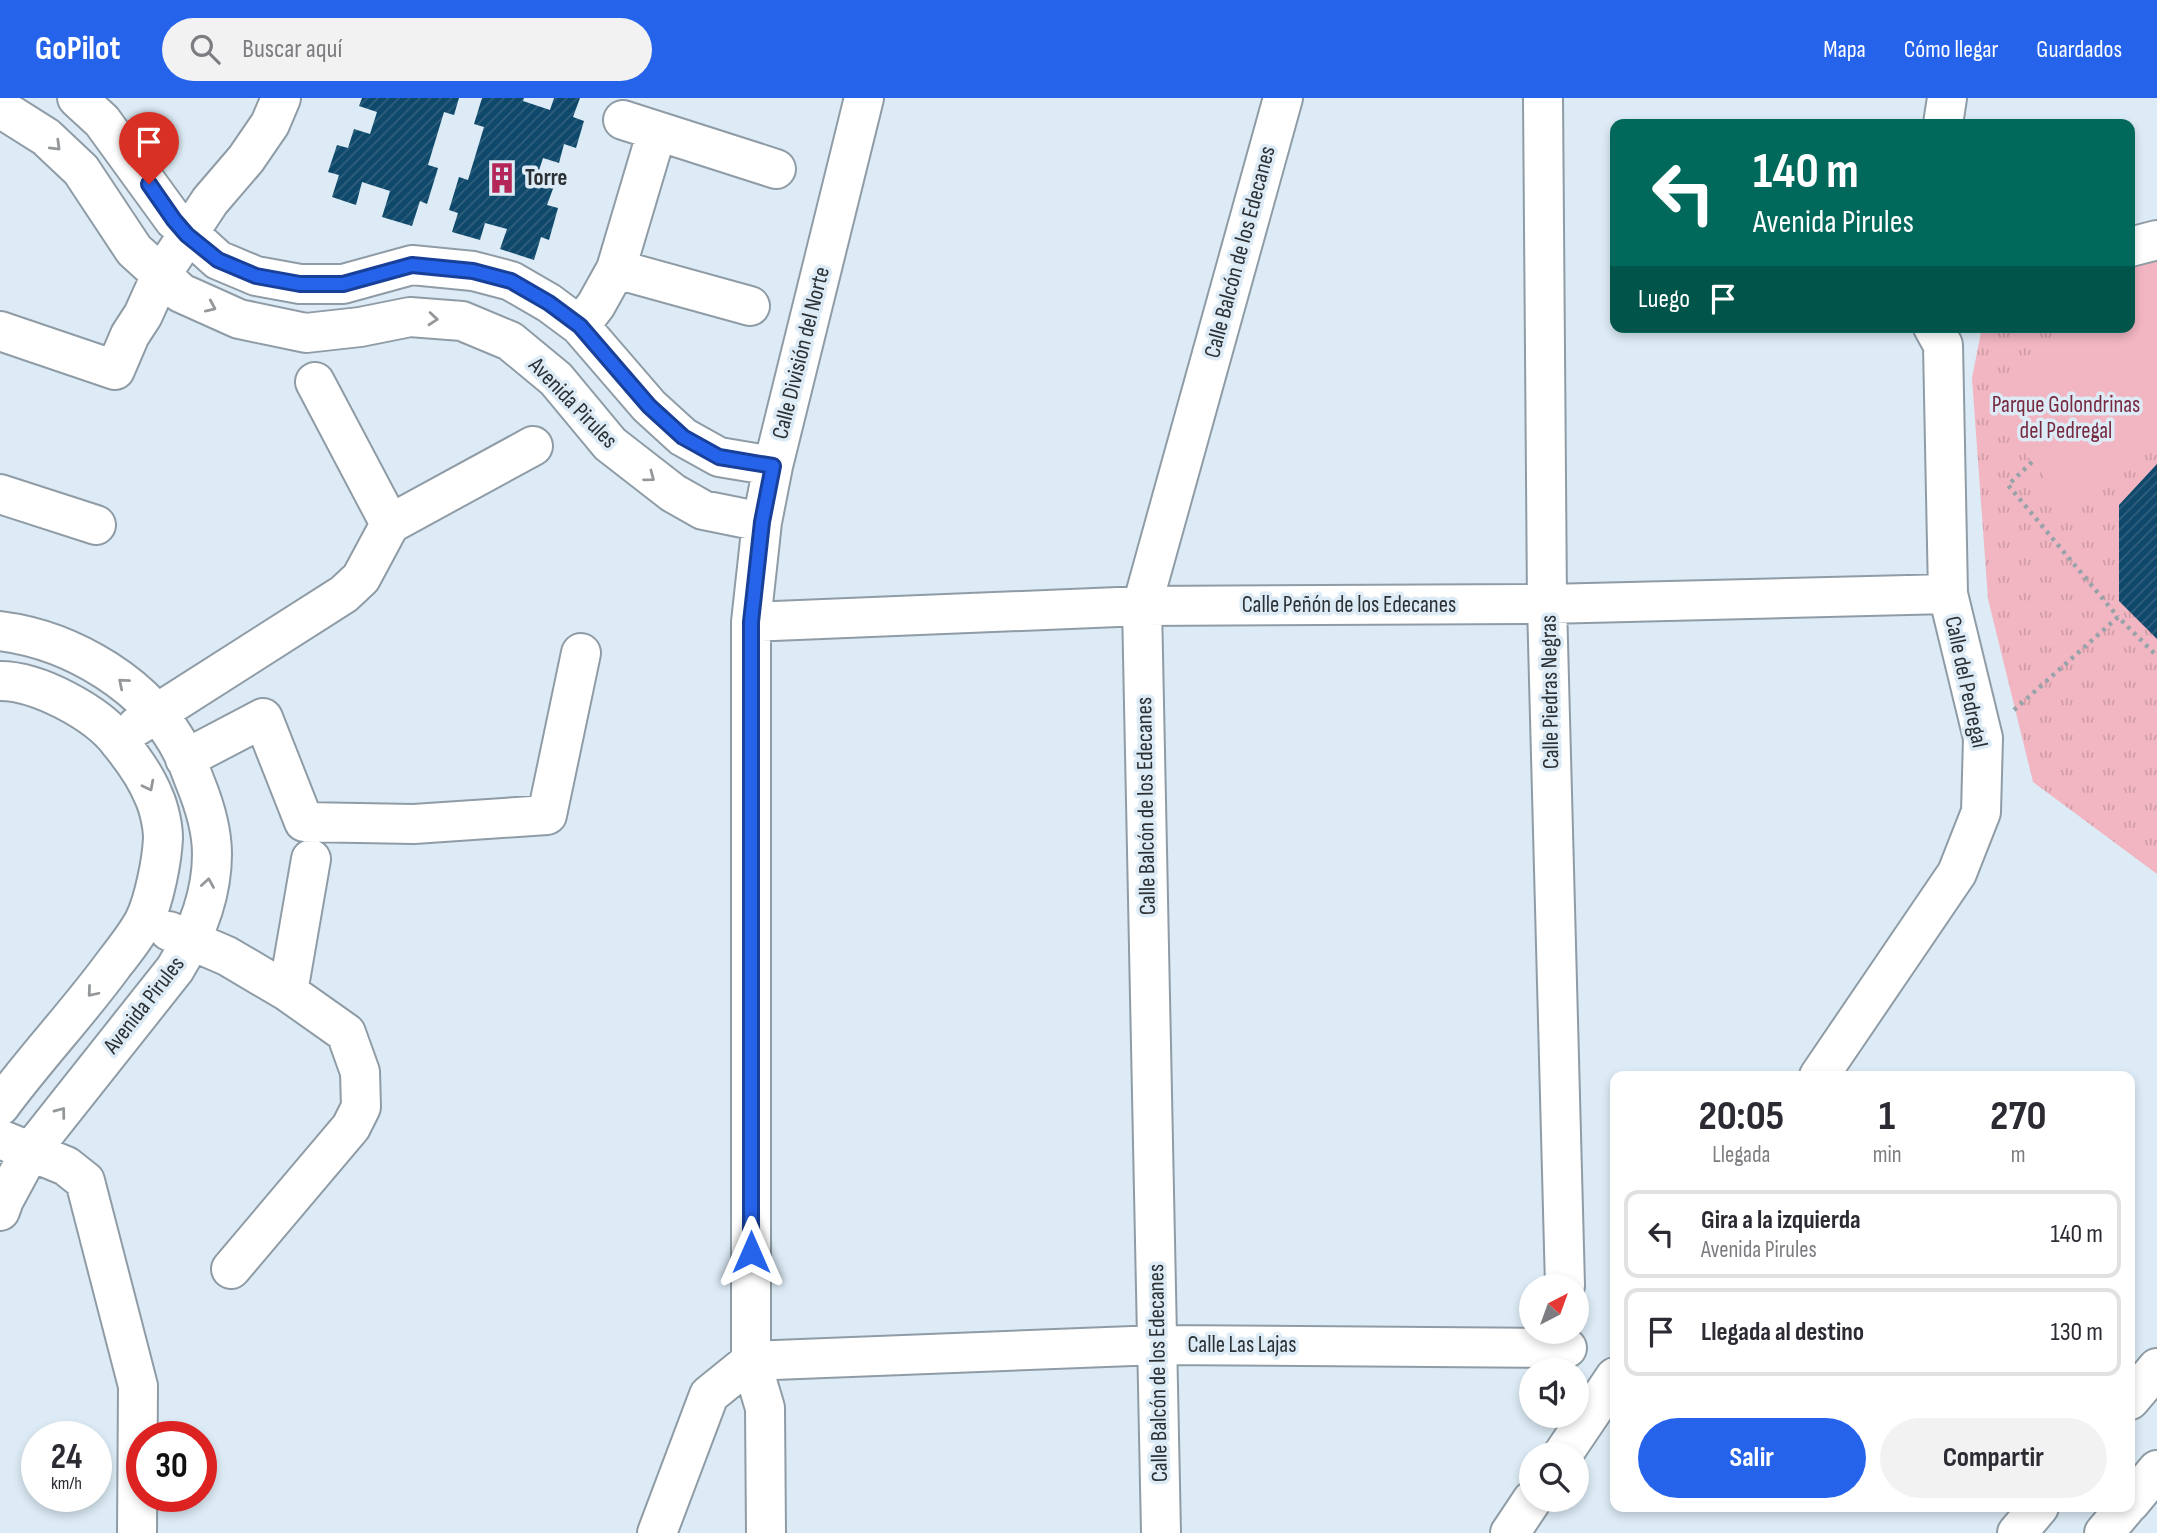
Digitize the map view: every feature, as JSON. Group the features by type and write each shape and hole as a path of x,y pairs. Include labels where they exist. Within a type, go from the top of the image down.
{"street":[{"path":"77,98 102,121 187,235 218,260 256,276 300,284 343,284 412,265 473,271 511,281 549,303 580,326 649,406 683,437 719,457 773,466"},
{"path":"0,331 115,370 130,335 144,315 161,275 210,201 246,159 270,124 281,98"},
{"name":"Calle División del Norte","path":"766,1533 765,1408 751,1361 751,622 762,522 773,466 864,98"},
{"name":"Calle Balcón de los Edecanes","path":"1161,1533 1142,606 1283,98"},
{"name":"Calle Piedras Negras","path":"1543,98 1547,604 1565,1274"},
{"path":"1944,119 1947,98"},
{"name":"Avenida Pirules","path":"0,108 46,137 81,170 134,250 181,293 239,319 306,333 360,327 410,317 462,321 510,341 556,379 610,444 673,493 703,510 762,522"},
{"path":"580,326 596,305 616,269 640,125 776,169"},
{"path":"2135,246 2157,240"},
{"path":"616,269 750,306"},
{"name":"Calle del Pedregal","path":"1822,1071 1957,873 1981,812 1983,738 1948,594 1946,333"},
{"path":"315,383 390,524"},
{"path":"610,444 649,406"},
{"path":"116,737 157,715 344,594 361,578 390,524 533,446"},
{"path":"0,494 96,525"},
{"name":"Calle Peñón de los Edecanes","path":"751,622 1142,606 1547,604 1948,594"},
{"name":"Avenida Pirules","path":"0,631 56,643 84,655 121,681 157,715 185,759 203,802 212,853 208,890 192,941 175,969 15,1146 0,1212"},
{"path":"185,759 263,718 304,822 414,824 547,815 582,653"},
{"path":"0,681 46,692 80,708 116,737 138,765 155,798 163,836 158,874 145,919 97,986 0,1106"},
{"path":"288,992 311,859"},
{"path":"145,919 227,956 288,992 345,1033 360,1072 361,1107 351,1127 231,1269"},
{"path":"15,1146 66,1166 77,1172 85,1181 138,1386 137,1533"},
{"name":"Calle Las Lajas","path":"751,1361 1158,1345 1566,1350"},
{"path":"657,1533 709,1395 751,1361"},
{"path":"2135,1394 2157,1368"},
{"path":"1571,1442 1610,1384"},
{"path":"2135,1497 2157,1470"},
{"path":"1510,1533 1524,1512"},
{"path":"2017,1533 2035,1512"},
{"path":"2104,1533 2122,1512"}],"path":[{"path":"2032,462 2008,485 2118,617 2157,656"},
{"path":"1983,738 2118,617"}],"green space":[{"path":"2157,259 2157,444 2074,513 1982,401 2066,333 2135,333 2135,277"},
{"name":"Parque Golondrinas del Pedregal","path":"2157,261 2157,874 2033,782 1988,599 1972,378 1981,333 2135,333 2135,267"}],"building":[{"path":"362,98 459,98 454,115 444,112 428,165 438,168 427,204 420,201 412,226 382,217 390,191 362,182 356,205 332,197 339,175 328,172 337,145 348,148 354,129 370,134 377,112 359,106"},
{"name":"Torre","path":"482,98 524,98 523,101 550,110 554,98 580,98 573,117 584,121 576,148 564,144 559,163 543,158 536,180 554,186 547,205 558,208 549,240 541,237 534,260 500,249 507,229 485,223 480,240 452,232 458,213 449,210 459,177 468,180 484,127 474,124"},
{"path":"2157,464 2157,639 2119,601 2119,505"}],"place":[{"name":"Torre","path":"502,178"}],"route":[{"path":"149,184 187,235 218,260 256,276 300,284 343,284 412,265 473,271 511,281 549,303 580,326 649,406 683,437 719,457 773,466 762,522 751,622 751,1252"}]}
